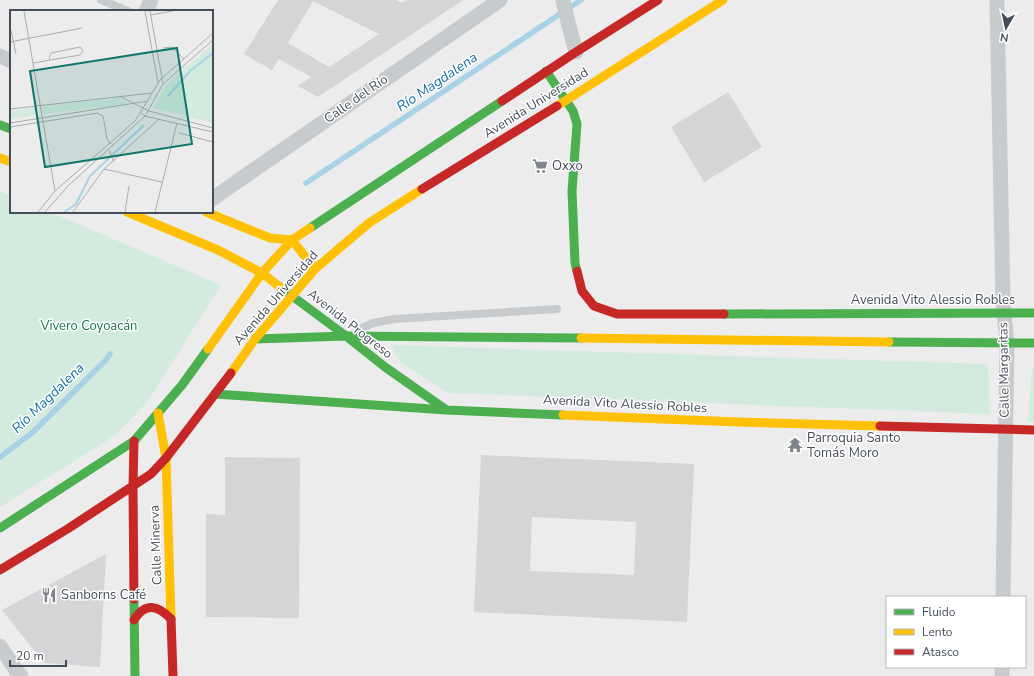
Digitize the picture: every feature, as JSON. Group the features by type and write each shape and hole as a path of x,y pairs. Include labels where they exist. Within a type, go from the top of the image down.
{"main road":[{"name":"Avenida Universidad","path":"0,528 134,441 182,385 262,273 292,240 546,71 658,0"},
{"name":"Avenida Universidad","path":"0,570 69,528 151,474 166,458 215,394 255,338 315,269 369,223 723,0"},
{"path":"546,71 566,100"},
{"name":"Avenida Vito Alessio Robles","path":"566,100 573,112 577,124 572,191 575,263 582,291 594,306 617,314 1034,313"},
{"path":"0,125 10,130"},
{"path":"0,158 10,162"},
{"name":"Avenida Progreso","path":"128,213 218,250 262,273 385,367 446,410"},
{"path":"208,213 270,238 292,240"},
{"name":"Avenida Progreso","path":"292,240 315,269"},
{"path":"255,338 346,336 1034,343"},
{"name":"Avenida Vito Alessio Robles","path":"215,394 446,410 746,423 1034,430"},
{"name":"Calle Minerva","path":"158,413 166,458 172,676"},
{"name":"Calle Minerva","path":"134,441 135,676"},
{"path":"134,620 140,611 153,606 159,608 171,619"}],"street":[{"path":"146,10 150,0"},
{"name":"Calle del Río","path":"213,198 500,0"},
{"path":"563,0 576,52"},
{"name":"Calle Margaritas","path":"997,0 1003,313 1006,343 1003,596"},
{"path":"0,56 10,61"},
{"path":"0,646 21,676"}],"lane":[{"path":"101,0 126,10"},
{"path":"346,336 373,322 394,319 557,309"}],"green space":[{"name":"Vivero Coyoacán","path":"0,191 10,196 10,213 52,213 221,285 148,401 116,435 0,507"},
{"path":"390,345 988,364 990,414 448,393 401,363"},
{"path":"1032,368 1034,368 1034,422 1028,422"}],"building":[{"path":"278,0 396,0 402,3 406,0 463,0 318,97 298,86 311,77 279,59 272,70 244,54","holes":["313,1 379,34 329,67 288,43"]},
{"path":"728,92 762,147 704,182 671,127"},
{"path":"481,455 694,464 687,622 474,612","holes":["532,517 636,522 634,575 530,571"]},
{"path":"225,457 300,458 299,618 206,617 206,514 225,515"},
{"path":"106,554 100,667 44,663 2,610"}],"waterway":[{"name":"Río Magdalena","path":"306,183 581,0"},
{"name":"Río Magdalena","path":"0,457 32,433 106,360 110,354"}],"traffic: fast":[{"path":"546,71 573,111 577,124 572,191 575,263 577,271"},
{"path":"310,228 502,101"},
{"path":"0,125 10,129"},
{"path":"280,287 385,367 445,409"},
{"path":"724,314 1034,313"},
{"path":"255,339 346,336 581,338"},
{"path":"889,342 1034,343"},
{"path":"0,528 134,441 182,385 208,349"},
{"path":"215,394 446,410 563,415"},
{"path":"134,599 135,676"}],"traffic: slow":[{"path":"557,106 723,0"},
{"path":"0,158 10,162"},
{"path":"231,373 255,339 315,269 369,223 422,189"},
{"path":"129,213 218,250 262,273 280,287"},
{"path":"208,213 270,238 292,240 315,269"},
{"path":"208,349 262,273 292,240 310,228"},
{"path":"581,338 889,342"},
{"path":"158,413 166,458 171,619"},
{"path":"563,415 880,426"}],"traffic: jam":[{"path":"502,101 658,0"},
{"path":"422,189 557,106"},
{"path":"577,271 582,291 594,306 617,314 724,314"},
{"path":"0,570 69,528 151,474 166,458 231,373"},
{"path":"880,426 1034,430"},
{"path":"134,441 134,599"},
{"path":"134,620 138,614 147,608 156,608 171,619"},
{"path":"171,619 173,676"}],"place":[{"name":"Oxxo","path":"540,166"},
{"name":"Parroquia Santo Tomás Moro","path":"795,445"},
{"name":"Sanborns Café","path":"49,595"}]}
